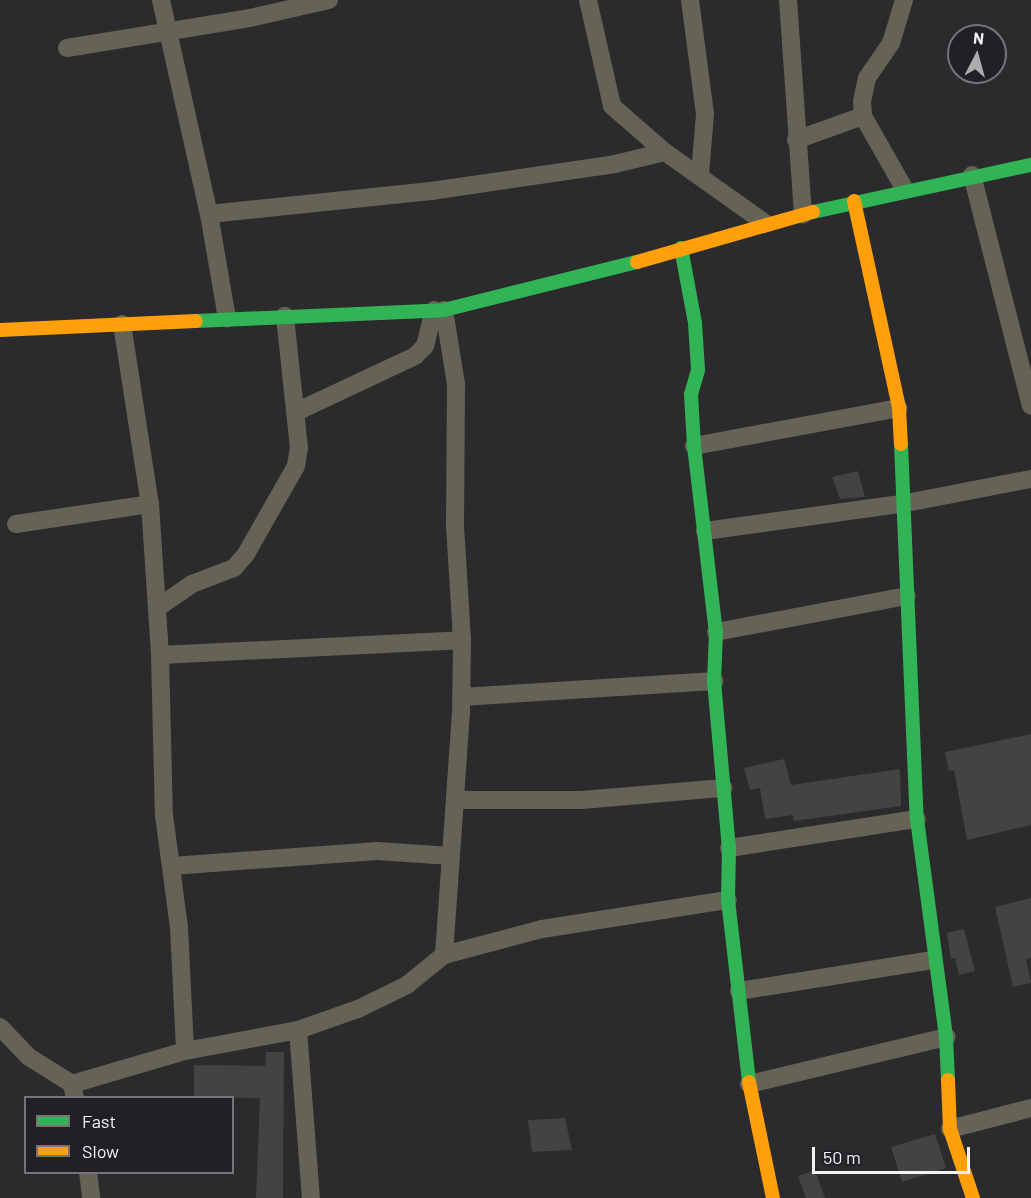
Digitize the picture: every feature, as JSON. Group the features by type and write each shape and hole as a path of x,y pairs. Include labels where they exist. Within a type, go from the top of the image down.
{"street":[{"path":"160,0 165,30 209,214 227,318"},
{"path":"67,48 165,30 250,18 329,0"},
{"path":"588,0 608,100 665,152 765,223"},
{"path":"690,0 705,114 700,175"},
{"path":"788,0 796,140 803,214"},
{"path":"904,0 891,43 867,78 863,116 905,190"},
{"path":"796,140 863,116"},
{"path":"209,214 431,191 615,164 665,152"},
{"path":"0,330 439,310 854,201 972,175 1031,165"},
{"path":"972,175 1031,406"},
{"path":"854,201 899,408 906,503 907,596 917,819 933,960 946,1037 950,1130 972,1198"},
{"path":"681,248 698,370 691,394 694,446 716,632 714,681 729,848 728,900 750,1084 774,1198"},
{"path":"296,412 415,356 425,346 439,310"},
{"path":"439,310 453,366 455,527 462,640 456,800 444,955"},
{"path":"158,608 192,584 234,568 246,554 299,458 285,316"},
{"path":"122,324 150,504 158,608 164,815 179,927 185,1051"},
{"path":"425,346 453,366"},
{"path":"694,446 899,408"},
{"path":"705,531 906,503 1031,479"},
{"path":"16,524 150,504"},
{"path":"716,632 907,596"},
{"path":"160,655 462,640"},
{"path":"461,697 714,681"},
{"path":"456,800 582,800 723,788"},
{"path":"729,848 917,819"},
{"path":"172,866 377,850 451,856"},
{"path":"0,1028 29,1058 74,1091 185,1051 298,1030 358,1009 407,985 444,955 542,928 728,900"},
{"path":"739,991 933,960"},
{"path":"298,1030 311,1198"},
{"path":"750,1084 946,1037"},
{"path":"950,1130 1031,1108"},
{"path":"88,1174 91,1198"}],"building":[{"path":"858,471 865,497 840,499 832,477"},
{"path":"1031,734 1031,825 967,840 954,770 949,771 945,752"},
{"path":"784,759 791,785 900,769 901,806 794,821 793,815 765,819 760,788 750,790 744,768"},
{"path":"1031,898 1031,958 1026,959 1031,983 1013,987 995,907"},
{"path":"964,929 975,971 959,975 955,958 951,959 947,933"},
{"path":"266,1052 284,1052 283,1198 256,1198 260,1098 194,1096 194,1065 265,1066"},
{"path":"565,1118 572,1150 532,1152 528,1120"},
{"path":"935,1134 946,1168 902,1182 891,1147"},
{"path":"815,1170 825,1198 806,1198 798,1176"}],"traffic: fast":[{"path":"813,212 1031,165"},
{"path":"681,248 695,323 698,370 691,394 694,446 716,632 714,681 729,848 728,900 749,1082"},
{"path":"196,321 444,310 637,262"},
{"path":"901,444 917,819 946,1037 948,1080"}],"traffic: slow":[{"path":"854,201 899,408 901,444"},
{"path":"637,262 813,212"},
{"path":"0,330 196,321"},
{"path":"948,1080 950,1129 973,1198"},
{"path":"749,1082 773,1198"}]}
